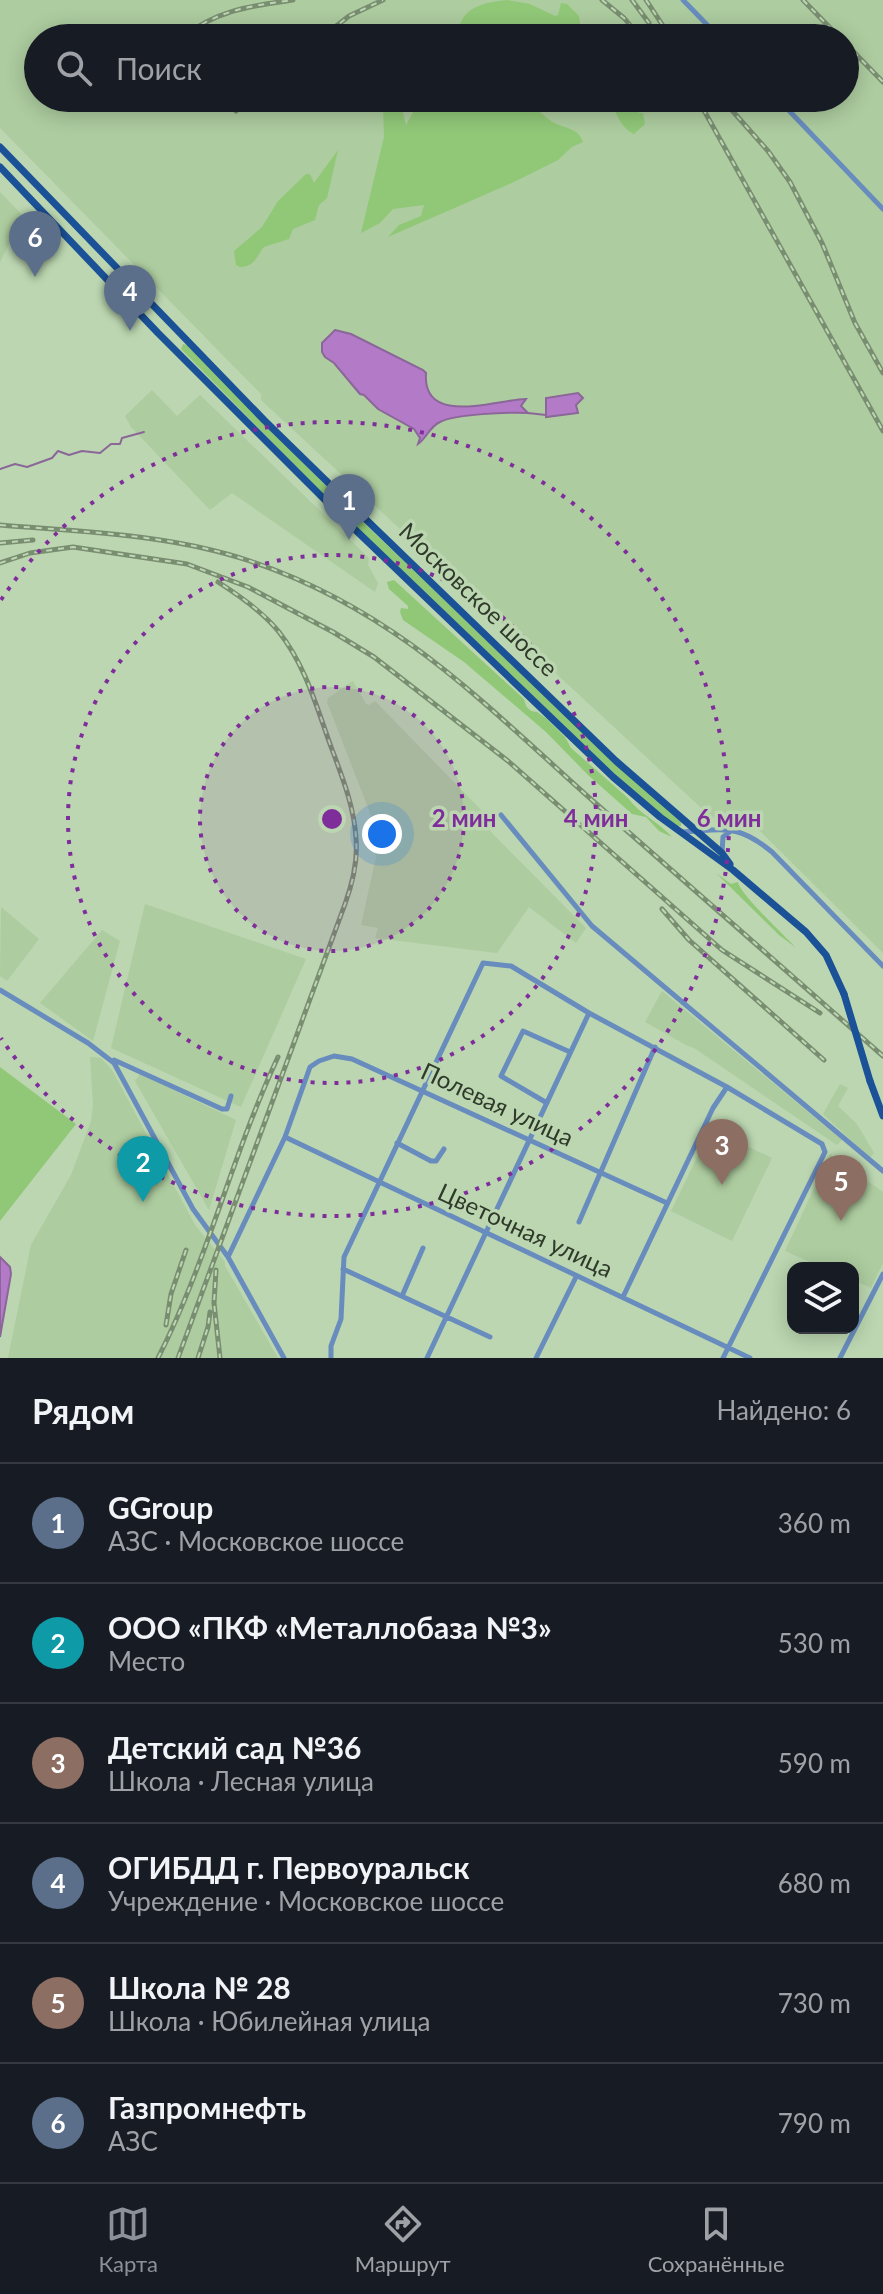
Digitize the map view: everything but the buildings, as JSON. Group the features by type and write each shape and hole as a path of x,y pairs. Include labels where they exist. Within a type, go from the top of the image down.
{"main road":[{"name":"Московское шоссе","path":"1,151 264,420 591,738 722,853 733,870"},
{"name":"Московское шоссе","path":"0,167 344,519 628,791 733,870 813,940 830,962 844,994 883,1116"},
{"path":"163,336 173,324"},
{"path":"171,344 182,335"}],"street":[{"path":"683,0 706,24"},
{"path":"790,112 883,209"},
{"path":"501,815 592,926 883,1171"},
{"path":"722,853 723,837 735,830"},
{"path":"681,832 735,830 754,838 772,852 883,966"},
{"path":"331,1358 331,1346 341,1319 344,1257 483,963 511,966 822,1144 825,1152 723,1358"},
{"path":"0,990 110,1058 222,1109 227,1109 231,1096"},
{"path":"427,1358 589,1013"},
{"path":"547,1103 501,1076 523,1031 570,1052"},
{"path":"579,1222 655,1047"},
{"name":"Полевая улица","path":"285,1137 310,1067 328,1057 342,1056 423,1089 667,1203"},
{"path":"110,1058 193,1209 228,1257 284,1358"},
{"path":"623,1297 713,1108 727,1087"},
{"path":"228,1257 285,1137"},
{"name":"Цветочная улица","path":"285,1137 750,1358"},
{"path":"397,1143 431,1161 436,1161 444,1149"},
{"path":"402,1296 423,1248"},
{"path":"343,1269 490,1337"},
{"path":"840,1358 883,1274"},
{"path":"536,1358 576,1277"}],"shaded area":[{"path":"0,0 883,0 883,953 756,827 711,817 261,400 261,394 0,128"},
{"path":"0,192 23,216 0,262"},
{"path":"335,330 351,334 423,370 428,390 436,400 463,407 526,399 521,406 528,413 482,414 447,419 433,427 418,444 420,438 414,429 378,409 325,357 322,343"},
{"path":"152,390 177,416 200,395 369,558 368,565 378,583 375,592 232,493 210,510 131,427 125,416"},
{"path":"578,393 583,398 576,405 578,413 546,417 546,398"},
{"path":"353,681 366,704 375,701 485,814 491,832 586,928 576,943 529,907 497,953 375,938 378,928 361,925 376,857 372,818 327,702 328,698"},
{"path":"145,904 306,959 241,1107 111,1048"},
{"path":"1,907 39,939 7,981 0,976"},
{"path":"102,930 120,941 93,1041 40,1003"},
{"path":"662,991 842,1140 837,1145 694,1048 645,1022"},
{"path":"90,1057 101,1058 112,1070 195,1225 225,1262 278,1358 8,1358 31,1245 71,1175 91,1121"},
{"path":"140,1074 236,1120 209,1210 135,1081"},
{"path":"840,1084 848,1088 838,1106 857,1124 874,1153 870,1158 823,1114"},
{"path":"711,1129 772,1158 732,1241 671,1211"},
{"path":"830,1154 883,1192 883,1263 871,1288 859,1283 859,1262 810,1262 785,1251"},
{"path":"0,1257 10,1267 11,1274 0,1337"}],"green space":[{"path":"507,0 530,4 555,16 561,3 567,4 579,16 580,24 460,24 465,15 484,4"},
{"path":"383,112 403,112 406,126 414,112 541,112 556,124 577,133 583,142 558,160 516,181 388,237 399,225 421,216 424,205 393,209 380,223 361,233 384,137"},
{"path":"616,112 638,112 643,113 645,124 634,134"},
{"path":"338,150 327,198 319,205 315,220 293,229 289,239 264,247 249,265 236,265 234,251 262,227 278,201 306,174 310,174 314,183"},
{"path":"183,344 344,504 621,769 681,821 681,826 676,826 615,775 339,510 181,349"},
{"path":"394,580 524,699 531,711 547,719 571,748 672,837 659,831 646,817 632,814 546,732 464,662 403,620 401,608 408,609 408,606 389,589 387,582"},
{"path":"716,873 731,884 738,882 754,904 795,947 779,935"},
{"path":"0,1067 76,1124 0,1221"}],"waterway":[{"path":"528,413 546,415"},
{"path":"0,469 15,464 27,467 52,458 58,451 69,455 82,451 100,453 111,444 120,444 122,438 144,432"}],"railway":[{"path":"203,24 248,7 293,0"},
{"path":"339,24 383,0"},
{"path":"602,0 629,24"},
{"path":"632,0 649,23"},
{"path":"646,0 662,24"},
{"path":"803,0 826,24"},
{"path":"859,57 883,82"},
{"path":"705,112 883,431"},
{"path":"733,112 790,182 822,243 855,323 883,373"},
{"path":"0,525 126,536 220,552 302,581 350,605 435,662 474,694 883,1056"},
{"path":"0,543 33,540"},
{"path":"0,563 30,553 73,547 187,564 248,587 333,632 374,657 508,761 722,950 820,1013"},
{"path":"178,1358 345,904 353,880 356,855 355,826 346,790 315,700 296,658 266,618 218,582"},
{"path":"662,909 689,940 824,1060"},
{"path":"158,1358 191,1284 278,1057"},
{"path":"166,1325 171,1294 186,1250"},
{"path":"216,1270 214,1303 220,1358"},
{"path":"198,1358 210,1312"}],"place":[{"name":"Газпромнефть","path":"35,277"},
{"name":"ОГИБДД г. Первоуральск","path":"130,331"},
{"name":"GGroup","path":"349,540"},
{"name":"Детский сад №36","path":"722,1185"},
{"name":"ООО «ПКФ «Металлобаза №3»","path":"143,1202"},
{"name":"Школа № 28","path":"841,1221"}]}
